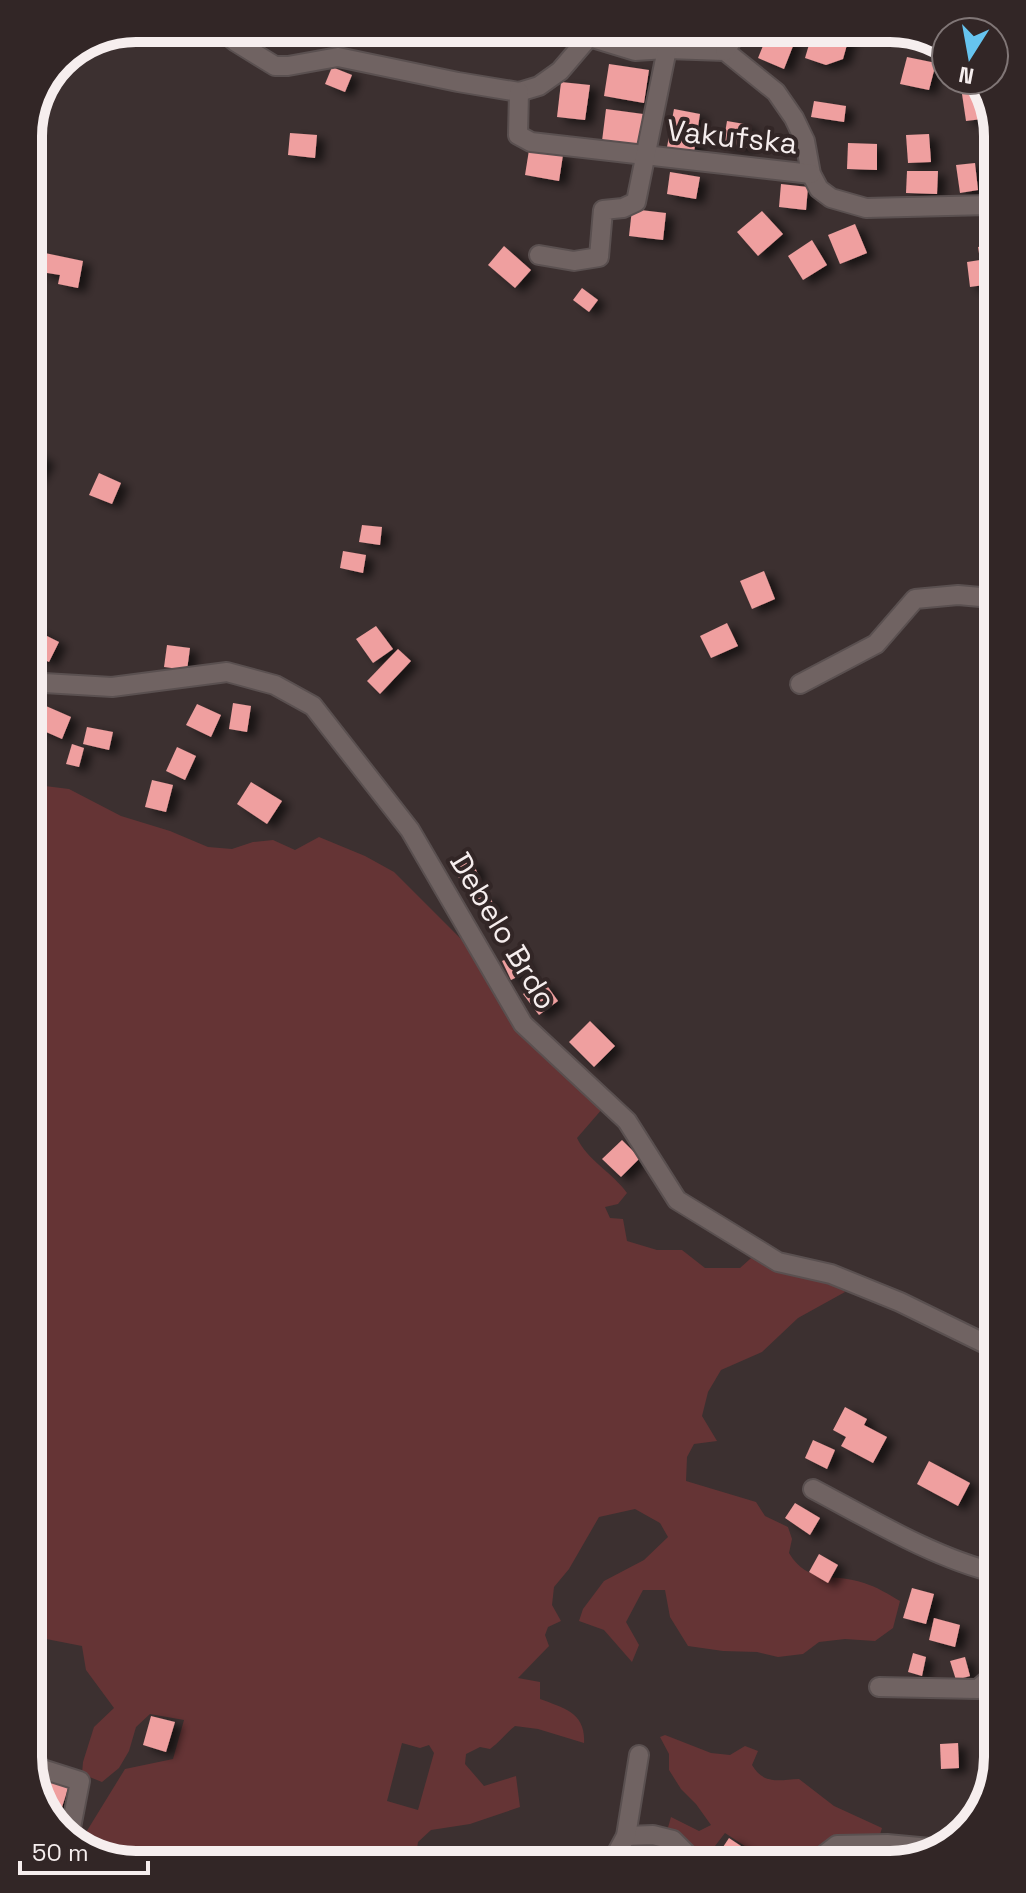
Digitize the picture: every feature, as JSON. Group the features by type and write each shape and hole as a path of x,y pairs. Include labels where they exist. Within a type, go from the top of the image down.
{"street":[{"path":"238,42 275,66 338,57 519,92 539,86 560,71 578,42"},
{"path":"611,42 635,51 725,51 731,42"},
{"name":"Vakufska","path":"539,255 574,261 599,257 603,210 623,208 636,202 667,49"},
{"name":"Vakufska","path":"725,51 776,92 805,141 811,174 819,189 831,198 866,208 984,205"},
{"name":"Vakufska","path":"519,92 518,135 531,142 811,174"},
{"path":"800,684 876,644 915,599 958,595 984,597"},
{"name":"Debelo Brdo","path":"42,682 112,687 227,672 275,685 313,706 410,830 523,1024 627,1121 677,1200 778,1262 831,1274 900,1302 984,1343"},
{"path":"813,1489 903,1536 984,1570"},
{"path":"879,1687 978,1689 984,1684"},
{"path":"618,1851 626,1836 639,1755"},
{"path":"43,1769 80,1781 72,1825"},
{"path":"626,1836 653,1835 673,1840 684,1851"},
{"path":"829,1851 837,1845 916,1847"}],"shaded area":[{"path":"42,785 69,789 121,816 208,847 232,849 273,840 295,850 319,837 394,872 478,956 603,1108 577,1138 587,1153 627,1193 618,1204 605,1207 610,1218 623,1219 627,1241 657,1250 682,1250 705,1268 740,1268 759,1251 831,1274 845,1292 798,1318 762,1352 721,1370 708,1392 702,1416 717,1441 694,1444 687,1457 686,1481 756,1502 765,1516 788,1527 792,1539 789,1553 805,1570 864,1583 900,1601 893,1628 875,1641 845,1639 819,1642 803,1654 778,1657 757,1652 688,1646 670,1617 665,1590 643,1590 626,1622 639,1645 632,1662 604,1630 579,1621 583,1609 604,1581 644,1560 668,1537 660,1523 635,1509 599,1517 569,1569 554,1587 552,1605 561,1621 548,1627 545,1635 549,1646 518,1678 540,1682 540,1699 572,1713 581,1725 584,1743 538,1729 515,1726 490,1749 480,1747 466,1754 465,1764 484,1786 516,1776 520,1807 470,1824 431,1830 418,1842 417,1851 130,1851 106,1846 84,1835 125,1769 173,1759 184,1720 150,1714 136,1727 129,1751 119,1768 102,1782 82,1774 94,1727 114,1708 86,1670 82,1646 42,1638","holes":["402,1743 420,1748 429,1745 434,1753 418,1810 387,1801"]},
{"path":"665,1735 711,1753 730,1755 745,1746 758,1751 752,1765 761,1776 772,1780 799,1779 834,1806 882,1828 875,1851 752,1851 725,1833 711,1851 689,1851 667,1831 671,1817 699,1831 711,1825 669,1770 669,1754 660,1737"}],"building":[{"path":"765,42 795,42 784,69 758,58"},
{"path":"810,42 848,42 843,59 826,65 805,58"},
{"path":"907,57 930,62 929,90 900,84"},
{"path":"609,64 649,70 644,103 604,96"},
{"path":"332,67 352,75 345,92 325,84"},
{"path":"561,82 590,85 585,120 557,117"},
{"path":"962,96 975,96 982,119 966,121"},
{"path":"814,101 846,106 844,122 811,117"},
{"path":"606,109 643,114 639,146 602,141"},
{"path":"674,109 700,114 694,152 667,147"},
{"path":"727,121 750,125 747,148 723,145"},
{"path":"290,133 317,135 315,158 288,155"},
{"path":"929,134 931,162 908,163 906,135"},
{"path":"848,143 877,144 877,170 847,169"},
{"path":"529,150 563,155 559,181 525,175"},
{"path":"975,163 978,190 960,193 956,165"},
{"path":"907,171 938,171 937,194 906,193"},
{"path":"670,172 700,177 696,199 667,194"},
{"path":"781,184 808,187 806,210 779,207"},
{"path":"632,209 666,213 663,240 629,236"},
{"path":"762,211 783,234 758,256 737,232"},
{"path":"855,224 867,253 840,264 828,235"},
{"path":"812,240 827,265 803,280 788,256"},
{"path":"504,246 531,270 515,288 488,265"},
{"path":"984,246 984,285 970,287 967,262 980,260 978,247"},
{"path":"45,253 83,261 78,288 58,284 60,275 42,272"},
{"path":"582,288 598,300 589,312 573,300"},
{"path":"99,473 121,483 112,504 89,495"},
{"path":"362,525 382,527 380,545 359,542"},
{"path":"343,551 366,555 363,573 340,568"},
{"path":"764,571 775,599 752,609 740,581"},
{"path":"727,623 738,646 711,658 700,636"},
{"path":"376,626 393,649 373,663 356,639"},
{"path":"42,634 59,642 49,662 42,658"},
{"path":"167,645 190,648 187,670 164,667"},
{"path":"398,649 411,661 380,694 367,681"},
{"path":"233,703 251,706 247,732 229,729"},
{"path":"197,704 221,715 211,737 186,725"},
{"path":"46,706 71,717 62,739 42,730"},
{"path":"87,727 113,732 109,750 83,744"},
{"path":"72,744 84,748 79,767 66,764"},
{"path":"177,747 196,756 185,780 166,771"},
{"path":"152,780 173,785 166,812 145,807"},
{"path":"251,782 282,801 267,824 237,804"},
{"path":"472,860 479,877 462,884 454,868"},
{"path":"489,895 499,917 485,922 476,899"},
{"path":"520,953 529,971 511,980 502,961"},
{"path":"543,980 558,1001 539,1015 523,994"},
{"path":"590,1021 615,1046 594,1067 569,1042"},
{"path":"622,1140 640,1158 621,1177 602,1159"},
{"path":"845,1407 867,1419 864,1425 887,1437 873,1463 841,1446 846,1437 833,1430"},
{"path":"813,1440 835,1450 827,1469 805,1458"},
{"path":"929,1461 970,1483 958,1506 917,1484"},
{"path":"795,1503 820,1518 810,1535 785,1518"},
{"path":"819,1554 838,1565 828,1583 809,1572"},
{"path":"912,1588 934,1594 926,1624 903,1618"},
{"path":"984,1606 984,1636 979,1635"},
{"path":"934,1618 960,1625 955,1647 929,1640"},
{"path":"913,1653 926,1657 922,1676 908,1672"},
{"path":"965,1657 970,1676 956,1680 950,1661"},
{"path":"151,1716 175,1722 166,1752 143,1745"},
{"path":"958,1743 959,1768 941,1769 940,1744"},
{"path":"44,1774 70,1782 60,1813 49,1793"},
{"path":"729,1838 748,1851 720,1851"}]}
